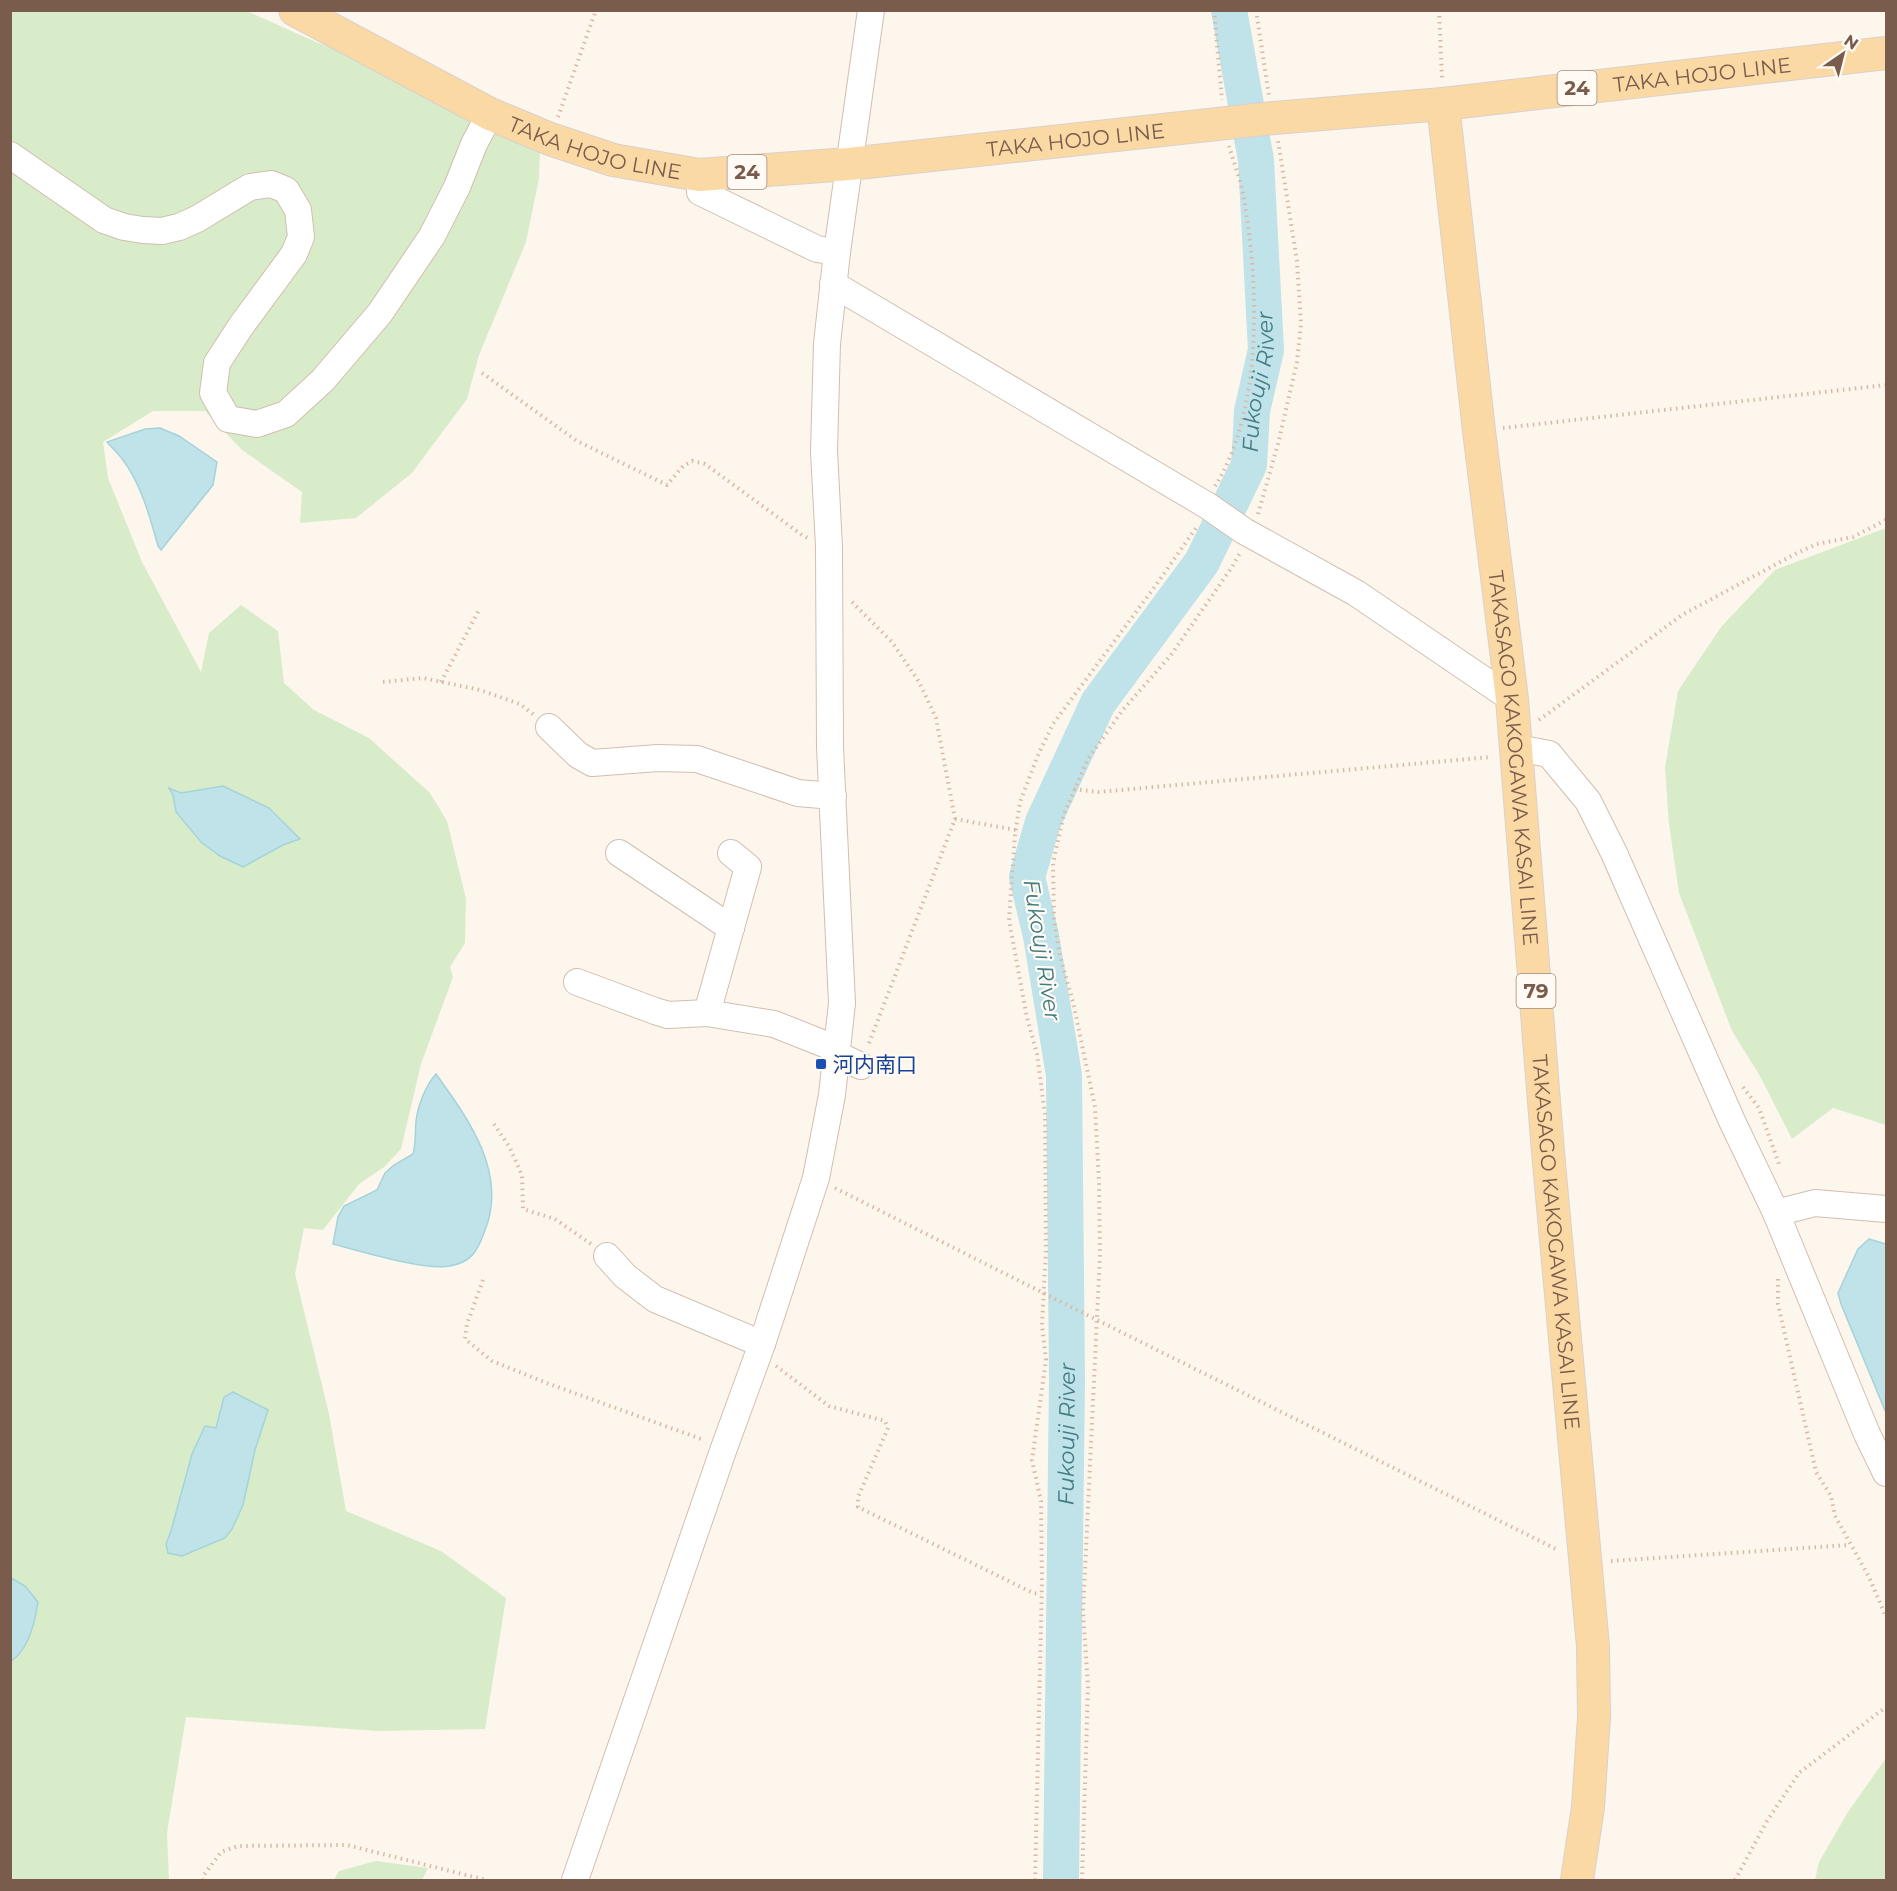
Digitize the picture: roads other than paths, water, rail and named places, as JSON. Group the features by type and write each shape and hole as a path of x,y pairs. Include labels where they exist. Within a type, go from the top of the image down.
{"main road":[{"name":"TAKA HOJO LINE","path":"295,10 490,114 550,139 613,160 699,175 849,164 1271,118 1443,104 1887,52"},
{"name":"TAKASAGO KAKOGAWA KASAI LINE","path":"1443,104 1515,732 1548,1152 1593,1646 1594,1717 1588,1807 1577,1881"}],"street":[{"path":"575,1881 760,1350 816,1178 832,1095 842,1003 830,747 829,547 824,451 827,344 837,252 871,10"},
{"path":"10,155 104,220 124,227 143,230 162,231 179,227 250,188 271,184 286,190 298,210 301,237 294,254 217,363 213,393 228,419 257,424 286,414 323,380 380,314 432,236 490,114"},
{"path":"699,175 700,192 817,249 837,252"},
{"path":"833,284 1208,507 1247,533 1356,593 1515,732 1550,754 1588,801 1614,853 1713,1079 1776,1213 1867,1434 1887,1473"},
{"path":"549,727 578,755 592,763 658,758 697,759 798,793 833,796"},
{"path":"620,853 731,928"},
{"path":"707,1013 748,867 731,853"},
{"path":"577,982 668,1015 707,1013 774,1024 861,1066"},
{"path":"1776,1213 1815,1203 1887,1209"},
{"path":"607,1256 625,1276 655,1299 760,1350"}],"water":[{"path":"160,428 179,436 217,462 213,485 161,550 135,479 107,442 145,429"},
{"path":"223,786 269,808 300,839 283,845 243,867 220,856 202,843 176,812 173,795 169,788 181,793"},
{"path":"436,1074 472,1129 482,1149 488,1169 492,1190 490,1211 476,1251 463,1262 439,1267 392,1260 333,1244 338,1217 344,1206 377,1190 385,1173 413,1154 419,1108 426,1089"},
{"path":"1869,1239 1886,1244 1886,1413 1838,1293 1858,1249"},
{"path":"233,1392 268,1410 255,1450 243,1505 232,1529 225,1538 182,1556 168,1553 166,1544 192,1454 205,1426 216,1428 224,1397"},
{"path":"11,1578 25,1586 38,1602 27,1643 11,1661"}],"waterway":[{"name":"Fukouji River","path":"1061,1880 1067,1379 1064,1075 1041,936 1027,877 1043,822 1098,703 1202,562 1249,465 1252,411 1266,350 1256,160 1229,10"}],"place":[{"name":"河内南口","path":"821,1064"}]}
